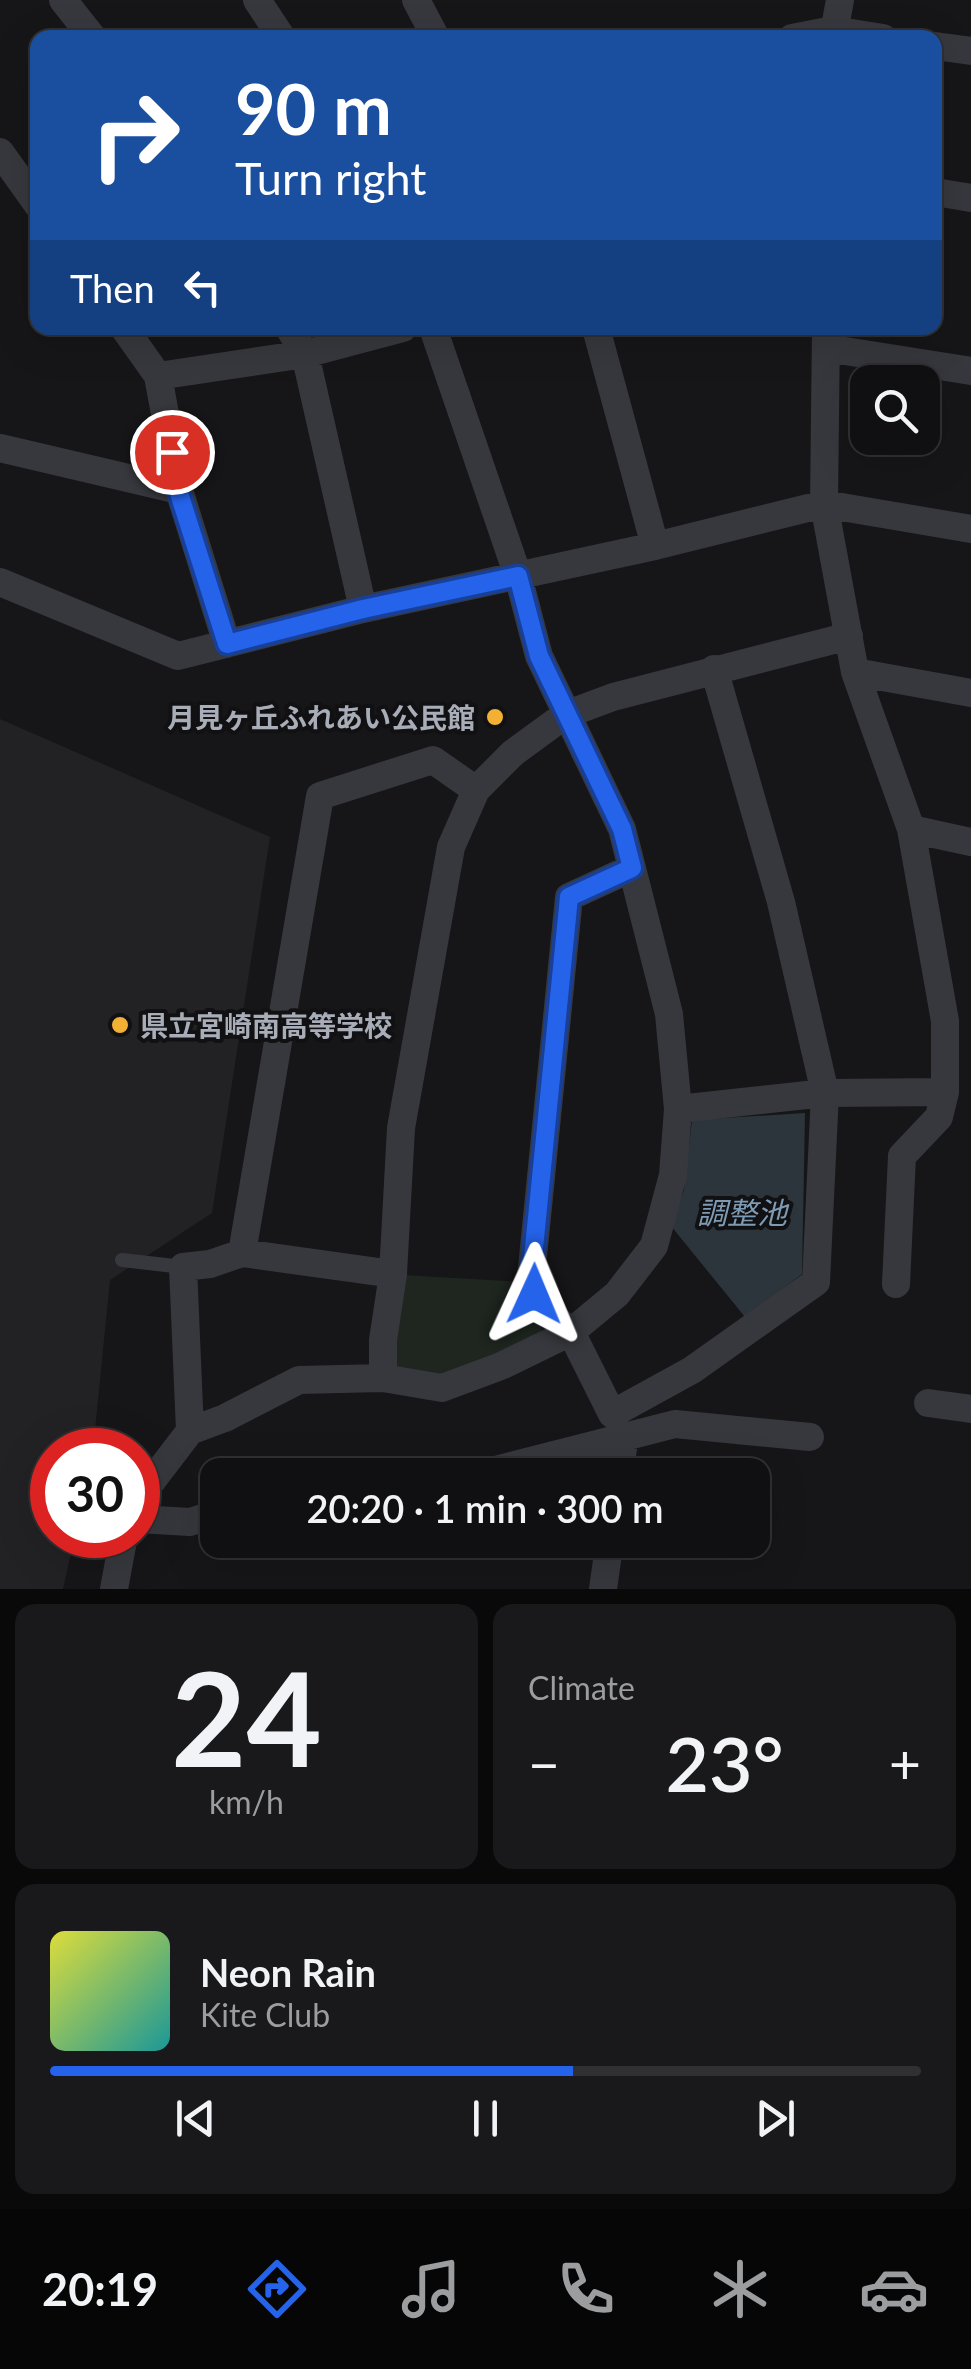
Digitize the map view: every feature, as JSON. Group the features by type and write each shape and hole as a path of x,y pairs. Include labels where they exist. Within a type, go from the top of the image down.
{"street":[{"path":"63,0 86,30"},
{"path":"257,0 277,30"},
{"path":"416,0 432,30"},
{"path":"834,30 840,0"},
{"path":"942,47 971,51"},
{"path":"0,152 30,194"},
{"path":"942,193 971,198"},
{"path":"129,335 158,376 178,490 227,644"},
{"path":"293,335 305,354 363,609"},
{"path":"158,376 305,354 377,335"},
{"path":"160,1470 190,1430 225,1418 299,1380 383,1378 442,1388 501,1366 571,1332 617,1294 654,1246 673,1175 678,1108 669,1014 622,829 539,656 518,576 435,335"},
{"path":"598,335 655,546"},
{"path":"896,1284 902,1156 939,1117 958,1023 911,829 856,672 849,636 824,504 826,338 971,370"},
{"path":"0,448 178,490"},
{"path":"0,582 178,656 363,609 655,546 824,504 971,529"},
{"path":"383,1378 382,1340 392,1274 401,1128 452,847 476,790 513,753 566,715 613,697 849,636"},
{"path":"632,868 569,897 531,1278 540,1305 571,1332 612,1414 692,1370 816,1282 826,1093 780,902 714,669"},
{"path":"856,672 971,693"},
{"path":"242,1253 320,796 433,760 476,790"},
{"path":"911,829 971,842"},
{"path":"678,1108 826,1093 945,1092"},
{"path":"190,1430 183,1267 210,1264 242,1253 392,1274"},
{"path":"928,1403 971,1409"},
{"path":"539,1458 675,1424 810,1437"},
{"path":"622,1458 625,1435"},
{"path":"160,1520 190,1522 200,1516"},
{"path":"114,1589 120,1558"},
{"path":"604,1589 608,1558"}],"lane":[{"path":"122,1260 183,1267"},
{"path":"160,1511 200,1512"}],"shaded area":[{"name":"県立宮崎南高等学校","path":"0,719 270,837 212,1213 110,1280 95,1428 30,1428 30,1558 70,1558 63,1589 0,1589"},
{"path":"403,1275 522,1282 526,1300 548,1341 433,1383 395,1377 392,1339"}],"water":[{"name":"調整池","path":"805,1113 802,1274 745,1317 671,1226 684,1190 692,1120"}],"place":[{"name":"月見ヶ丘ふれあい公民館","path":"495,717"},
{"name":"県立宮崎南高等学校","path":"120,1025"}],"route":[{"path":"172,452 178,490 227,644 363,609 518,576 539,656 622,829 632,868 569,897 531,1278 534,1294"}]}
